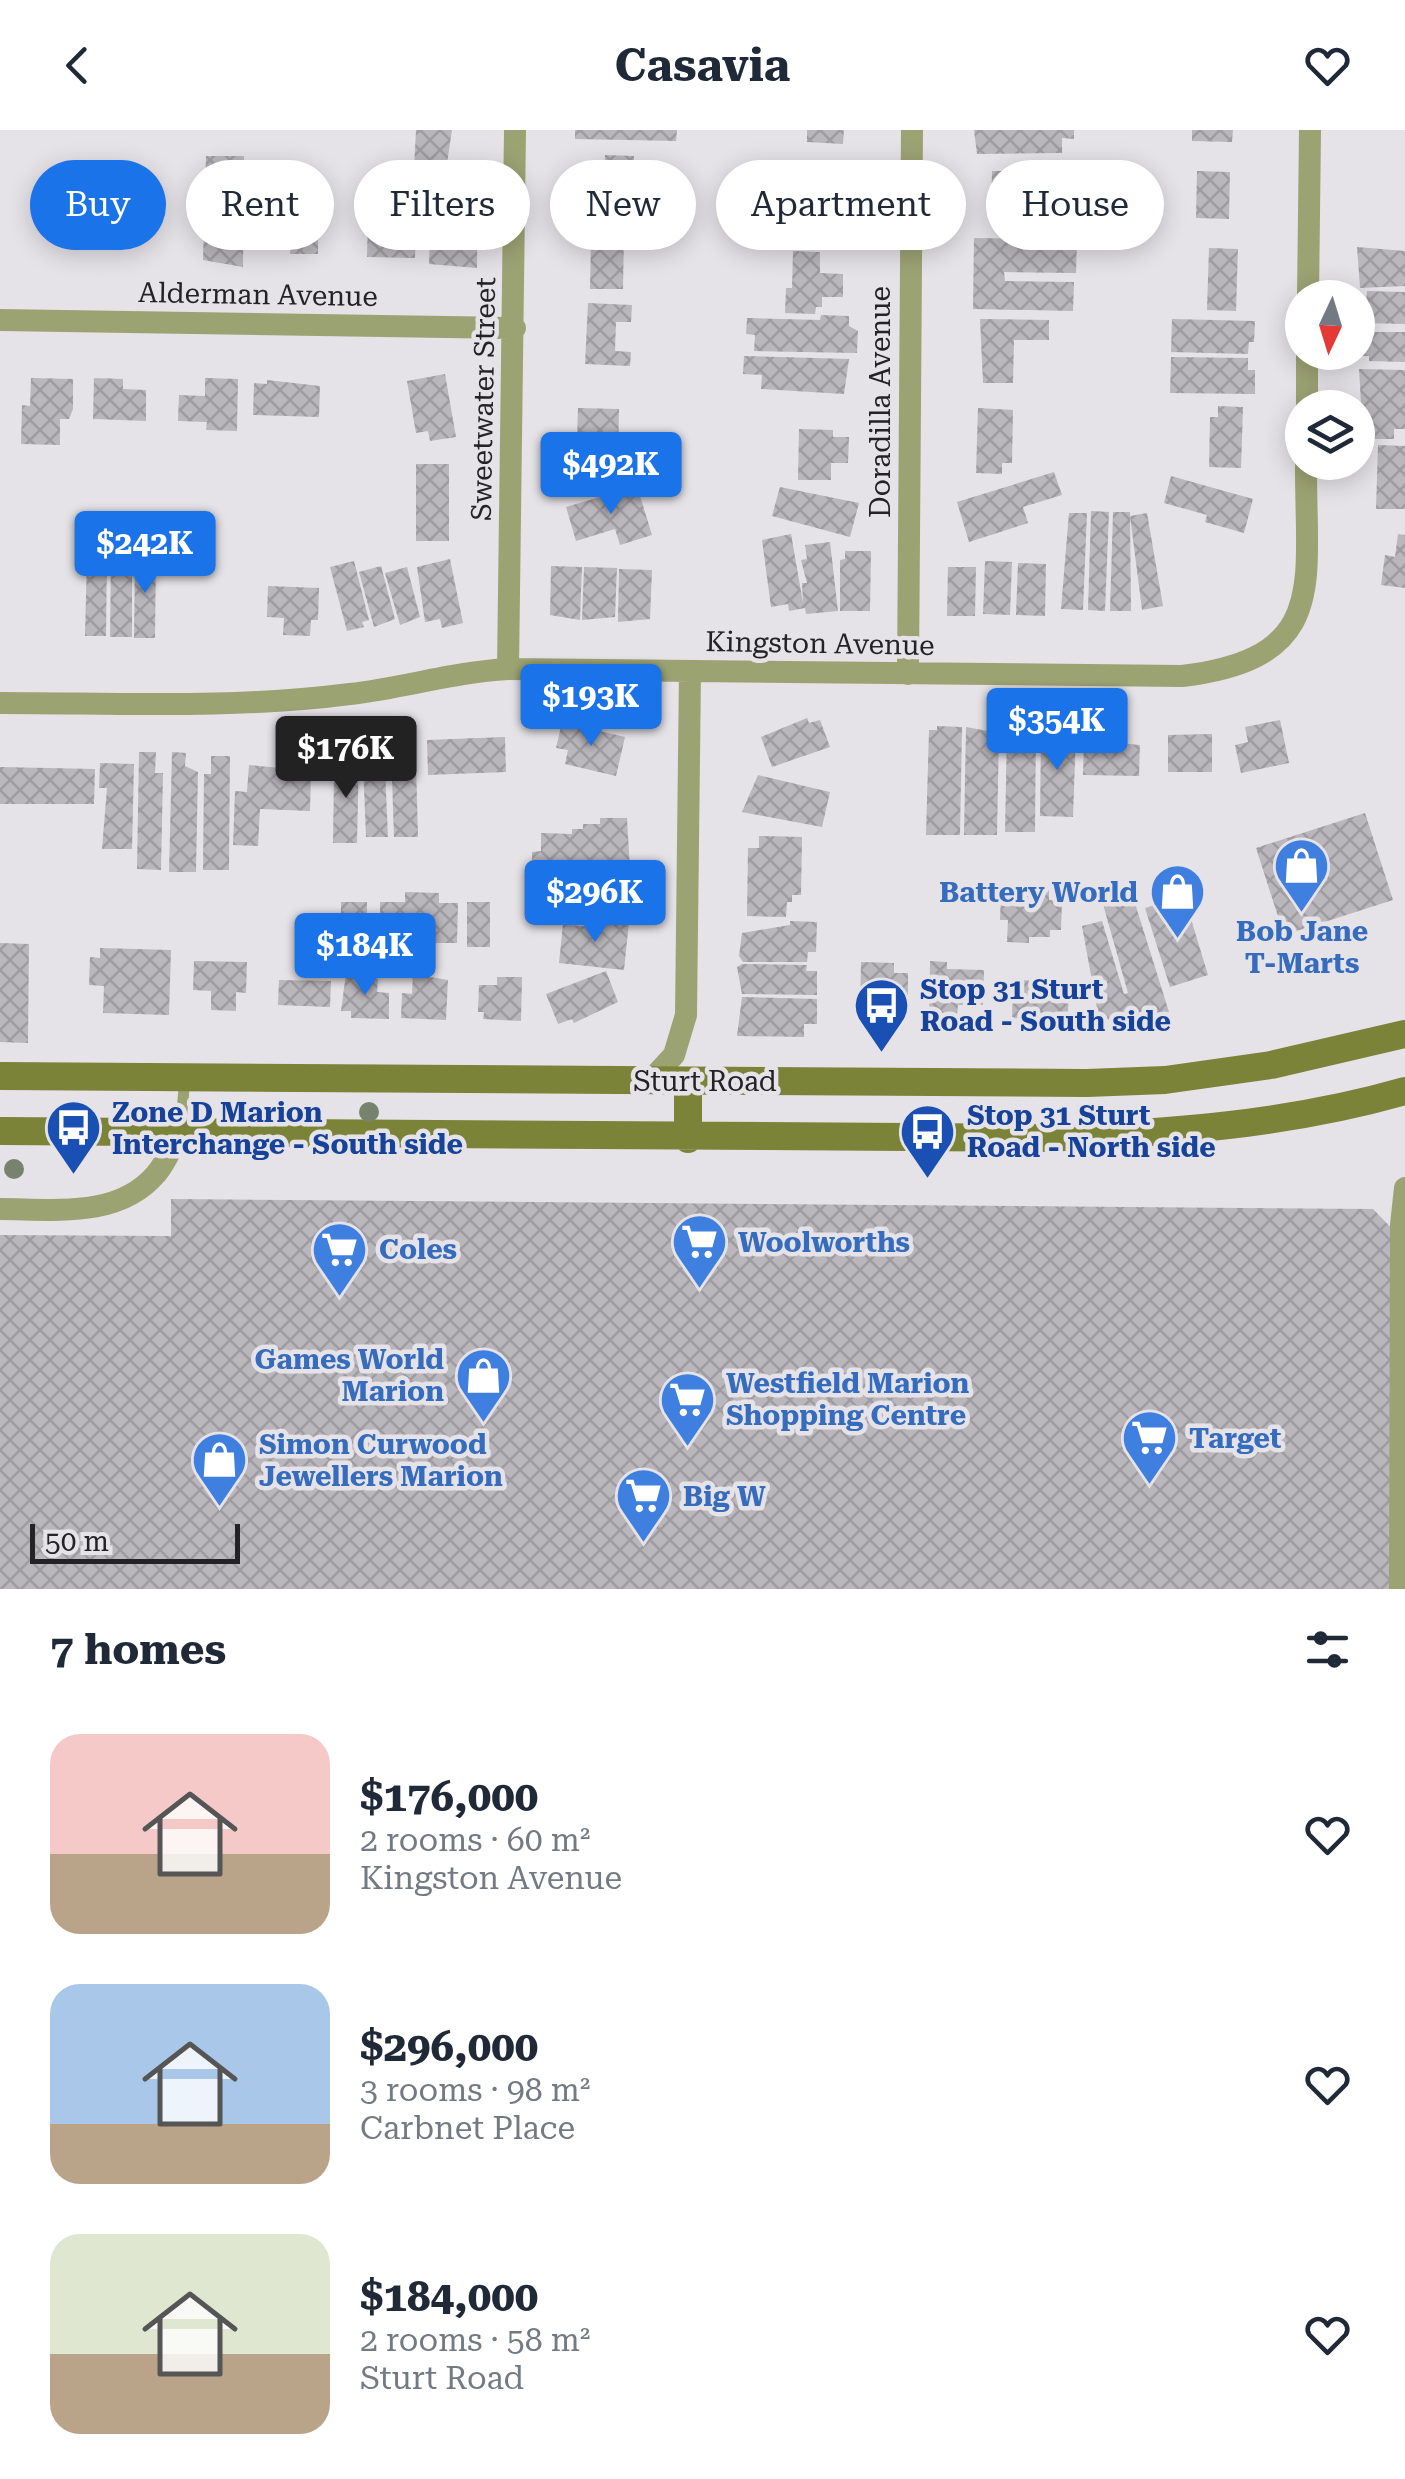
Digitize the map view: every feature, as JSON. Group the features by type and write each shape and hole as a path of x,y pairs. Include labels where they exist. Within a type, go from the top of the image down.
{"main road":[{"name":"Sturt Road","path":"0,1076 650,1082 1164,1080 1344,1052 1405,1034"},
{"path":"688,1081 688,1139"},
{"name":"Sturt Road","path":"0,1131 688,1139 1148,1134 1303,1116 1405,1091"}],"street":[{"name":"Sweetwater Street","path":"508,669 516,328 515,130"},
{"name":"Doradilla Avenue","path":"908,674 912,130"},
{"path":"1308,280 1310,130"},
{"name":"Alderman Avenue","path":"0,320 516,328"},
{"name":"Kingston Avenue","path":"0,702 235,704 352,694 468,672 508,669 1182,676 1232,669 1269,652 1298,620 1305,595 1306,480"},
{"path":"650,1082 674,1055 686,1015 690,671"},
{"path":"0,1209 88,1210 125,1198 156,1176 180,1134"},
{"path":"1400,1589 1405,1188"}],"lane":[{"path":"180,1134 185,1078"}],"building":[{"path":"416,130 452,130 448,160 414,160"},
{"path":"575,130 677,130 676,141 575,139"},
{"path":"807,130 844,130 843,144 807,142"},
{"path":"974,130 1074,130 1074,139 1062,138 1062,153 977,154"},
{"path":"1192,130 1233,130 1232,142 1192,141"},
{"path":"605,155 634,156 634,160 605,160"},
{"path":"206,156 244,156 244,160 206,160"},
{"path":"1197,171 1230,172 1229,219 1196,218"},
{"path":"974,238 986,238 986,250 1077,250 1076,273 1004,272 1005,281 1074,282 1073,311 973,309"},
{"path":"1357,247 1405,251 1405,286 1375,287 1375,280 1359,280"},
{"path":"1209,248 1238,249 1236,311 1207,310"},
{"path":"203,250 243,250 243,267 203,260"},
{"path":"290,250 318,250 318,254 290,254"},
{"path":"367,250 415,250 415,258 367,257"},
{"path":"430,250 477,250 477,268 429,264"},
{"path":"591,250 624,250 623,289 590,289"},
{"path":"793,251 820,252 820,273 843,274 843,297 822,297 822,307 816,307 815,314 785,313 786,288 792,288"},
{"path":"1375,291 1405,292 1405,324 1375,323"},
{"path":"588,303 632,305 631,322 616,322 615,351 631,352 630,366 585,364"},
{"path":"821,315 849,316 849,326 858,331 857,353 754,351 755,335 746,334 747,318 820,320"},
{"path":"980,319 1049,320 1049,340 1014,340 1013,383 983,383"},
{"path":"1172,319 1255,321 1254,342 1249,342 1248,354 1171,352"},
{"path":"1375,332 1405,332 1405,362 1375,361"},
{"path":"744,356 849,359 844,394 761,389 762,375 743,374"},
{"path":"1171,357 1248,358 1248,370 1255,370 1255,394 1170,393"},
{"path":"1359,370 1405,370 1405,429 1394,429 1394,439 1375,439 1375,390 1360,390"},
{"path":"445,374 456,437 430,441 428,431 416,433 407,381"},
{"path":"31,378 73,379 73,409 69,419 60,419 60,445 21,444 22,405 30,406"},
{"path":"94,378 123,379 123,389 146,390 146,421 93,419"},
{"path":"205,378 238,379 237,431 206,430 207,422 178,421 179,395 205,396"},
{"path":"267,380 320,386 319,417 253,415 254,383 267,384"},
{"path":"1218,406 1243,407 1241,468 1209,467 1210,417 1218,417"},
{"path":"578,408 619,409 618,461 605,460 605,471 576,471"},
{"path":"978,408 1013,410 1012,463 1002,463 1002,474 976,473"},
{"path":"799,429 833,430 833,437 849,437 848,463 831,463 831,480 798,480"},
{"path":"1378,445 1405,446 1405,509 1376,509"},
{"path":"416,464 449,464 449,541 416,541"},
{"path":"1054,472 1062,495 1023,507 1028,523 969,542 957,502"},
{"path":"1171,476 1253,499 1244,533 1205,522 1207,515 1164,503"},
{"path":"637,486 652,535 620,545 615,529 576,541 566,507"},
{"path":"780,487 859,503 850,537 772,516"},
{"path":"1091,511 1109,512 1105,611 1088,610"},
{"path":"1113,512 1130,512 1131,611 1110,611"},
{"path":"1069,513 1087,513 1083,610 1061,609"},
{"path":"1147,513 1163,606 1142,610 1130,516"},
{"path":"791,534 803,603 802,583 807,583 801,560 807,559 805,545 830,542 838,611 806,614 805,608 789,611 788,604 771,607 762,540"},
{"path":"1398,534 1405,535 1405,588 1381,585 1385,555 1395,557"},
{"path":"845,551 871,551 870,611 840,611 840,560 845,559"},
{"path":"111,553 132,554 132,637 110,637"},
{"path":"135,553 156,554 155,638 134,638"},
{"path":"87,554 107,554 106,636 85,636"},
{"path":"450,559 463,623 442,628 440,619 425,622 417,567"},
{"path":"354,561 369,620 362,622 364,627 347,631 330,567"},
{"path":"985,561 1012,562 1010,615 983,614"},
{"path":"1018,563 1046,564 1045,616 1016,615"},
{"path":"381,566 395,619 374,627 359,572"},
{"path":"551,566 582,567 580,620 550,615"},
{"path":"407,567 420,617 400,625 385,573"},
{"path":"584,567 617,568 615,617 582,620"},
{"path":"948,567 976,567 975,616 947,616"},
{"path":"619,569 652,570 650,619 618,622"},
{"path":"268,586 319,588 318,620 311,620 310,636 283,635 284,618 267,617"},
{"path":"807,718 809,723 820,720 830,747 772,767 761,737"},
{"path":"1280,720 1289,763 1241,773 1235,745 1248,742 1245,727"},
{"path":"562,722 625,737 616,776 565,764 568,750 556,748"},
{"path":"937,726 962,727 960,835 926,835 929,730 937,730"},
{"path":"966,727 999,733 997,835 964,835"},
{"path":"1041,727 1076,732 1073,817 1040,816"},
{"path":"1007,729 1036,729 1035,832 1005,832"},
{"path":"1212,734 1212,772 1168,772 1168,735"},
{"path":"505,737 506,772 428,775 427,740"},
{"path":"1084,740 1140,745 1139,776 1083,775"},
{"path":"384,747 388,837 366,837 363,763 371,763 371,748"},
{"path":"391,749 404,749 405,763 416,763 418,837 394,837"},
{"path":"139,752 156,752 155,773 163,773 161,870 137,869"},
{"path":"172,752 186,753 185,766 198,772 196,872 169,872"},
{"path":"342,753 359,753 357,843 333,843 334,774 342,774"},
{"path":"211,756 230,756 229,870 203,870 204,774 211,774"},
{"path":"100,763 134,764 132,849 102,849 107,788 99,788"},
{"path":"249,765 311,771 310,811 260,809 258,846 233,845 235,791 247,792"},
{"path":"0,767 95,769 94,804 0,804"},
{"path":"758,775 830,792 822,827 742,812"},
{"path":"1365,813 1393,900 1284,935 1256,848"},
{"path":"600,818 627,818 630,870 604,870 604,880 532,879 532,852 541,851 541,833 572,834 572,829 583,829 583,824 600,824"},
{"path":"759,836 802,837 801,895 792,895 792,902 787,902 786,917 747,916 748,848 759,848"},
{"path":"541,884 629,886 629,907 621,906 621,913 540,908"},
{"path":"1008,886 1049,887 1049,900 1062,901 1061,930 1050,930 1050,937 1029,937 1029,943 1007,942 1008,920 1000,920 1001,892 1007,892"},
{"path":"405,892 439,893 439,903 458,903 457,943 430,943 430,919 409,920 410,942 380,942 380,902 405,902"},
{"name":"Battery World","path":"1184,896 1208,975 1170,987 1145,908"},
{"path":"1101,897 1133,897 1169,1012 1138,1021 1099,1019 1082,926 1102,921 1124,994 1128,993"},
{"path":"341,902 367,902 367,959 341,959"},
{"path":"467,902 490,902 490,947 467,947"},
{"path":"599,919 629,922 624,970 559,963 563,924 598,928"},
{"path":"790,921 817,922 816,952 808,952 807,962 743,962 739,956 742,933 790,925"},
{"path":"0,943 29,944 28,1043 0,1042"},
{"path":"100,948 171,950 169,1015 103,1013 104,986 89,985 90,957 100,958"},
{"path":"194,961 247,962 246,993 236,992 236,1011 211,1010 211,991 193,990"},
{"path":"930,961 947,962 947,969 984,970 983,1005 958,1005 957,1014 929,1014"},
{"path":"861,962 894,963 894,973 908,973 908,998 890,998 889,1016 860,1015"},
{"path":"807,965 806,971 817,971 817,995 742,994 737,967"},
{"path":"606,971 618,1002 574,1023 572,1019 558,1024 546,994"},
{"path":"346,973 378,979 377,992 389,993 389,1019 351,1018 351,1011 341,1011"},
{"path":"413,974 448,980 446,1020 401,1018 402,993 412,994"},
{"path":"497,977 522,977 521,1021 483,1019 484,1012 478,1012 479,985 497,985"},
{"path":"279,980 331,981 330,1007 278,1005"},
{"path":"1013,980 1069,982 1068,1014 1049,1013 1049,1019 1012,1018"},
{"path":"742,997 817,999 817,1024 804,1024 804,1037 737,1036"},
{"name":"Westfield Marion Shopping Centre","path":"171,1199 1373,1209 1405,1242 1405,1589 0,1589 0,1235 171,1236"}],"place":[{"name":"Bob Jane T-Marts","path":"1302,914"},
{"name":"Battery World","path":"1177,941"},
{"name":"Stop 31 Sturt Road - South side","path":"881,1054"},
{"name":"Zone D Marion Interchange - South side","path":"73,1177"},
{"name":"Stop 31 Sturt Road - North side","path":"928,1180"},
{"name":"Woolworths","path":"699,1291"},
{"name":"Coles","path":"340,1298"},
{"name":"Games World Marion","path":"483,1424"},
{"name":"Westfield Marion Shopping Centre","path":"687,1448"},
{"name":"Target","path":"1150,1487"},
{"name":"Simon Curwood Jewellers Marion","path":"220,1509"},
{"name":"Big W","path":"644,1545"}]}
